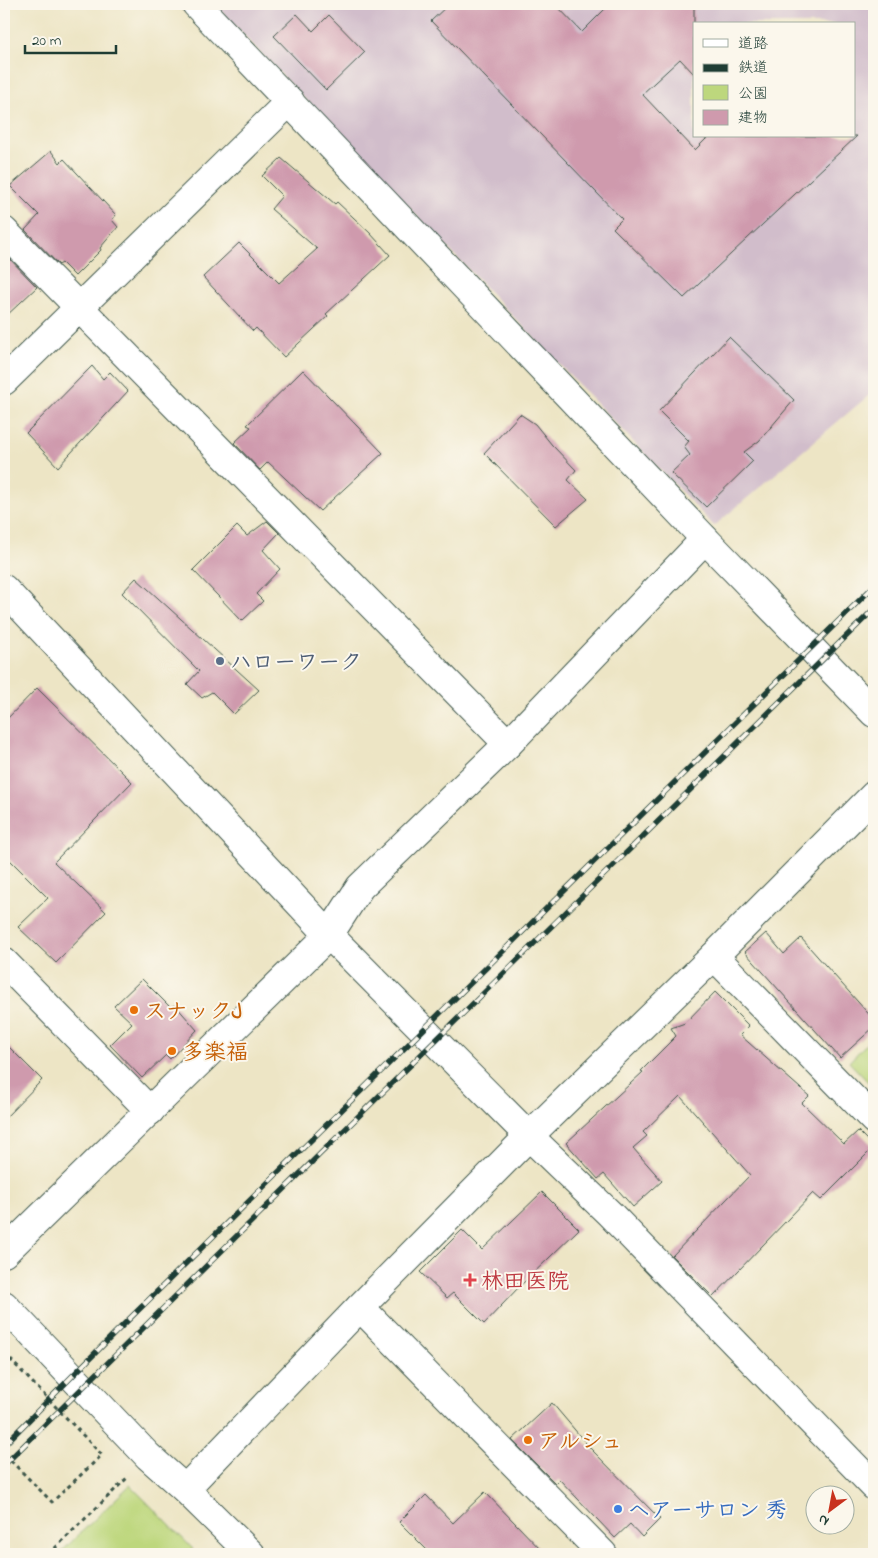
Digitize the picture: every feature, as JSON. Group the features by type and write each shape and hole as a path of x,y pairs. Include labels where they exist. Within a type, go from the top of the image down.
{"street":[{"path":"196,4 705,539 874,713"},
{"path":"4,381 290,102"},
{"path":"4,231 508,744"},
{"path":"4,1253 330,935 360,888 508,744 705,539"},
{"path":"4,589 330,935 529,1136 610,1214 874,1486"},
{"path":"185,1489 360,1307 529,1136 714,956 874,796"},
{"path":"714,956 874,1120"},
{"path":"4,962 150,1111"},
{"path":"4,1305 148,1456 185,1489 241,1551"},
{"path":"360,1307 603,1554"}],"path":[{"path":"4,1354 102,1455 52,1502 4,1454"},
{"path":"49,1554 148,1456"}],"shaded area":[{"path":"214,4 874,4 874,391 714,526"}],"green space":[{"path":"874,1036 874,1088 849,1062"},
{"path":"130,1485 193,1549 187,1554 59,1554"}],"building":[{"path":"449,4 555,4 582,32 610,4 694,4 693,73 680,59 642,94 695,150 707,138 855,138 684,298 613,228 622,219 431,21"},
{"path":"297,14 313,31 329,15 365,52 326,90 274,36"},
{"path":"51,151 60,163 64,159 116,215 112,220 118,227 100,248 101,250 75,276 62,263 59,265 25,230 39,215 10,186"},
{"path":"281,158 335,204 337,202 390,255 326,314 328,316 284,357 256,328 253,331 203,277 239,243 279,283 317,249 271,209 282,196 262,176"},
{"path":"4,253 37,287 4,318"},
{"path":"729,337 794,400 759,441 744,452 753,461 706,507 671,473 690,455 684,447 689,441 659,411"},
{"path":"92,366 103,379 110,372 128,391 58,467 26,433"},
{"path":"303,370 383,453 320,511 268,462 260,470 234,443 251,427 247,425"},
{"path":"520,414 535,424 576,470 568,480 588,499 556,526 484,453"},
{"path":"267,521 279,533 263,550 280,569 256,594 263,601 242,621 193,570 237,526 247,536"},
{"path":"136,578 259,690 234,714 212,692 202,698 187,684 199,671 122,593"},
{"path":"37,688 132,782 54,862 106,912 56,963 18,927 48,898 4,854 4,722"},
{"path":"766,933 784,954 801,938 874,1020 874,1027 840,1058 745,952"},
{"path":"142,979 170,1007 175,1005 197,1030 170,1059 166,1055 142,1078 110,1045 132,1023 114,1006"},
{"path":"715,992 749,1026 740,1035 809,1096 802,1103 844,1144 858,1131 874,1147 821,1200 813,1193 713,1297 672,1256 750,1175 680,1096 643,1132 647,1136 633,1148 662,1181 633,1207 604,1174 598,1179 566,1143 643,1072 641,1071 676,1036 671,1028 685,1023"},
{"path":"4,1042 42,1080 4,1119"},
{"path":"542,1192 579,1229 484,1324 453,1293 447,1298 420,1272 462,1230 482,1250"},
{"path":"552,1403 591,1449 660,1519 642,1537 630,1524 615,1538 559,1479 555,1483 512,1440"},
{"path":"485,1492 545,1554 431,1554 399,1522 426,1495 453,1523"}],"railway":[{"path":"4,1445 115,1333 874,586"},
{"path":"4,1465 874,609"}],"place":[{"name":"ハローワーク","path":"220,661"},
{"name":"スナックJ","path":"134,1010"},
{"name":"多楽福","path":"172,1051"},
{"name":"林田医院","path":"470,1280"},
{"name":"アルシュ","path":"528,1440"},
{"name":"ヘアーサロン 秀","path":"618,1509"}]}
